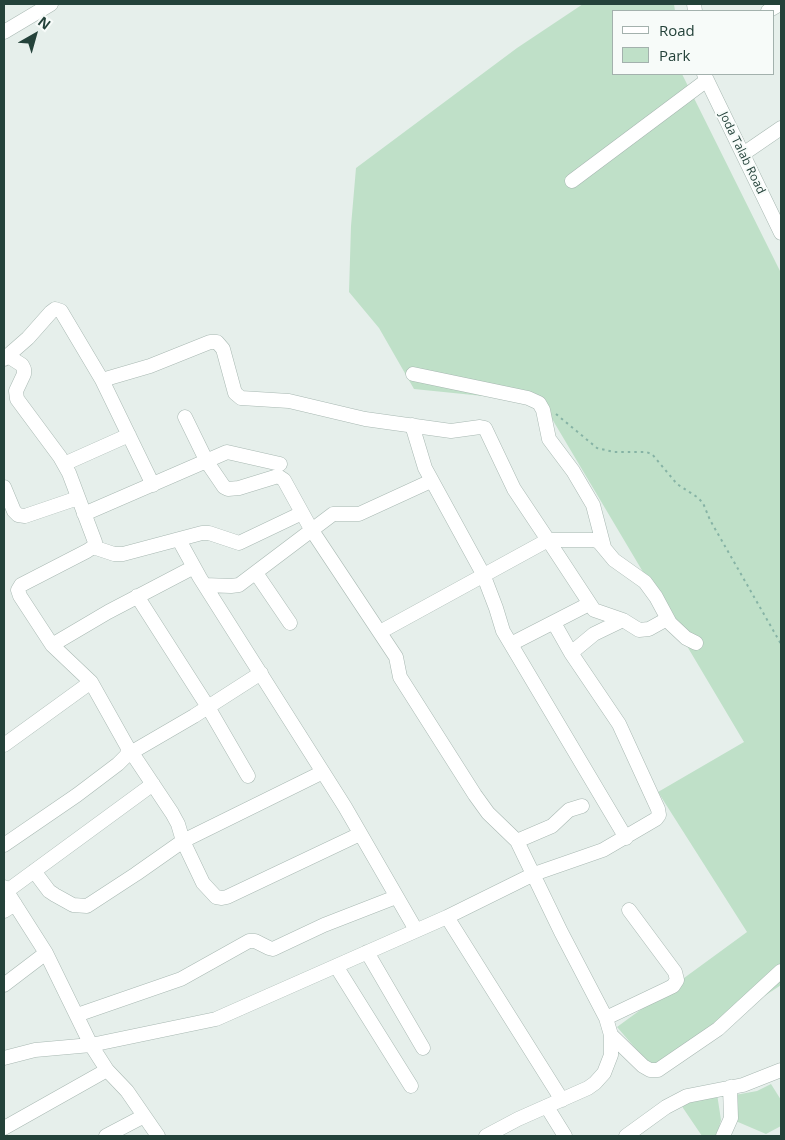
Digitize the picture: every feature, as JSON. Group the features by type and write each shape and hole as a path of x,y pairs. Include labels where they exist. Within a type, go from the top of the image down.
{"street":[{"path":"4,32 51,4"},
{"path":"572,181 705,77"},
{"name":"Joda Talab Road","path":"705,77 743,154 778,216 781,233"},
{"path":"743,154 781,128"},
{"path":"153,485 102,380 65,315 58,309 51,312 28,338 6,358 22,365 24,369 24,374 16,391 16,400 46,436 64,464 95,542 93,547 21,585 18,590 20,596 52,645 91,682 125,741 130,754 153,784 178,824 183,841 203,883 216,897 222,898 360,834"},
{"path":"102,380 150,366 210,342 217,342 223,349 238,398 289,401 365,419 451,431 484,428 514,489 594,610 623,620 639,630 654,627 667,619"},
{"path":"413,374 528,398 539,404 543,410 549,439 579,481 593,505 604,547"},
{"path":"186,417 207,462 221,484 228,489 239,488 275,476 281,476 284,480 311,529 396,658 400,677 475,795 488,813 517,841 561,932 606,1018 611,1036 610,1055 604,1072 588,1088 518,1119 486,1136"},
{"path":"412,426 425,468 483,574 503,631 626,838"},
{"path":"64,464 129,435"},
{"path":"84,514 230,452 280,464"},
{"path":"205,585 231,586 239,584 332,514 359,514 431,481"},
{"path":"4,487 14,512 18,515 25,516 78,498"},
{"path":"93,547 114,554 123,554 202,533 209,533 239,542 247,540 302,513"},
{"path":"179,540 205,585 323,772 416,930"},
{"path":"380,632 548,540 594,540 599,542 614,560 651,588 667,619 676,630 696,643"},
{"path":"52,645 137,596 194,567"},
{"path":"256,573 290,623"},
{"path":"137,596 208,707 248,776"},
{"path":"511,644 589,604"},
{"path":"571,653 594,634 623,620"},
{"path":"4,1058 35,1050 91,1045 216,1020 446,917 534,874 585,858 626,838 656,819 659,815 658,809 619,724 571,653 554,623"},
{"path":"4,845 77,795 130,754 261,673"},
{"path":"6,738 91,682"},
{"path":"34,871 55,895 73,905 87,906 183,841 323,772"},
{"path":"153,784 34,871 5,889 9,907 46,953 91,1045 107,1070 127,1091 158,1136"},
{"path":"517,841 552,826 569,810 582,806"},
{"path":"77,1015 181,979 249,941 255,941 269,948 274,948 324,925 396,897"},
{"path":"606,1018 667,990 677,980 675,972 629,910"},
{"path":"446,917 562,1100"},
{"path":"367,952 423,1048"},
{"path":"4,986 46,953"},
{"path":"336,966 411,1086"},
{"path":"611,1036 643,1066 650,1070 658,1070 718,1030 781,971"},
{"path":"4,1128 107,1070"},
{"path":"626,1136 679,1100 697,1094 752,1082 781,1070"},
{"path":"722,1136 731,1118 730,1087"},
{"path":"547,1107 565,1136"},
{"path":"106,1136 144,1116"}],"path":[{"path":"555,413 597,448 614,452 646,452 652,454 672,480 697,497 781,644"}],"green space":[{"path":"583,4 674,4 675,10 612,10 612,75 682,75 781,273 781,985 654,1070 617,1027 747,932 658,792 744,742 542,402 414,389 379,328 349,292 351,226 356,168 517,48"},
{"path":"771,1084 781,1100 781,1126 766,1134 731,1119 735,1095 757,1091"},
{"path":"717,1094 721,1120 718,1131 715,1136 702,1136 681,1105"}]}
